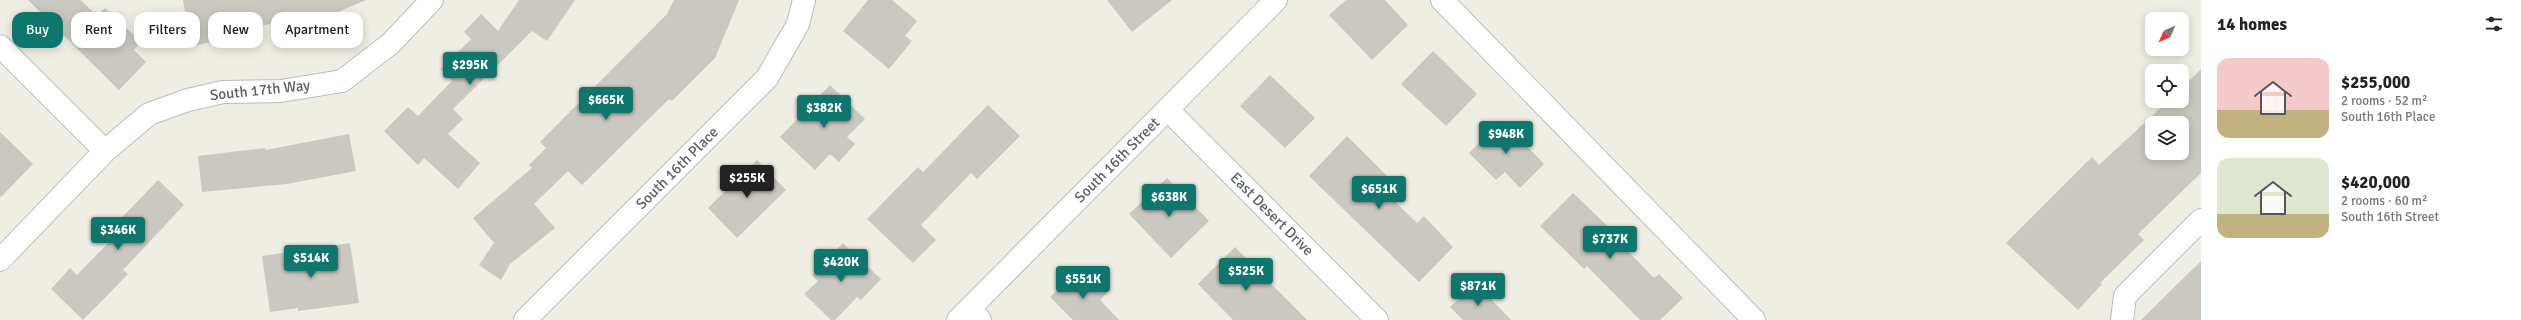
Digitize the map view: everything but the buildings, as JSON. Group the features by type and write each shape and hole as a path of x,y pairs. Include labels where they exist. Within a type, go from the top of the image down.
{"street":[{"name":"South 17th Way","path":"0,260 105,150 149,114 188,100 223,92 281,91 342,81 390,44 432,0"},
{"name":"South 16th Place","path":"525,320 767,78 798,24 804,0"},
{"name":"South 16th Street","path":"969,316 1167,109 1276,0"},
{"path":"1442,0 1754,320"},
{"path":"0,46 105,150"},
{"name":"East Desert Drive","path":"1167,109 1377,320"},
{"path":"2122,315 2125,296 2201,220"}]}
